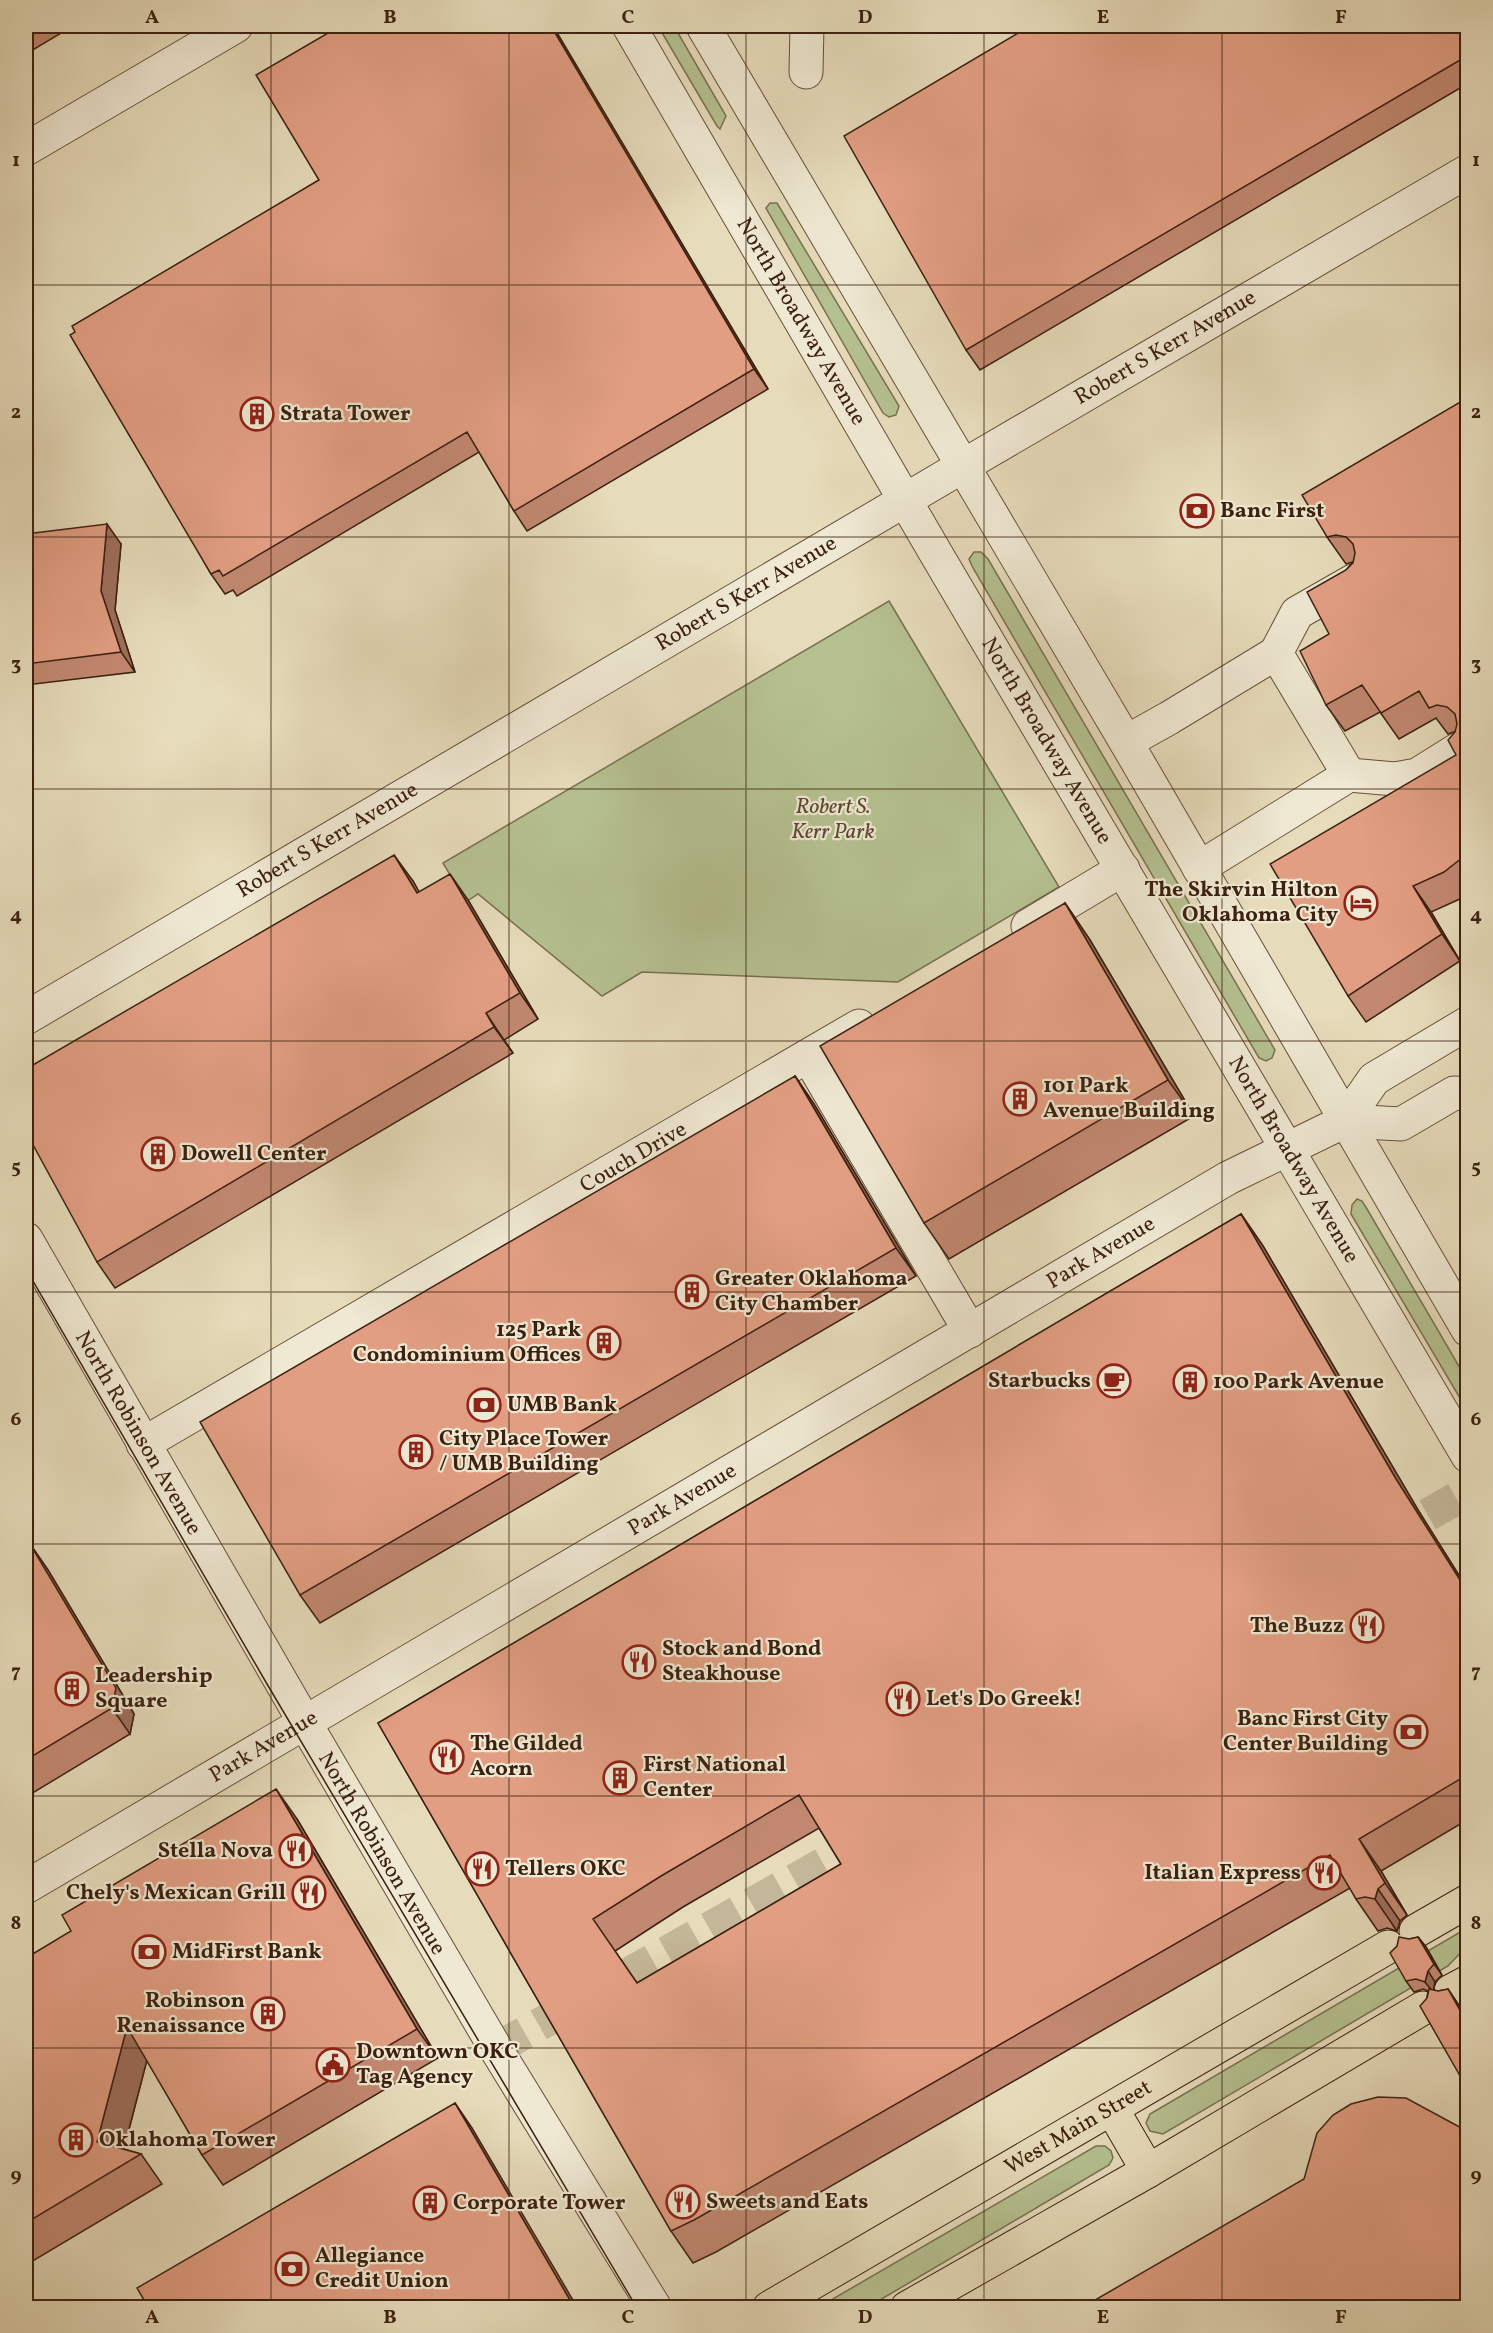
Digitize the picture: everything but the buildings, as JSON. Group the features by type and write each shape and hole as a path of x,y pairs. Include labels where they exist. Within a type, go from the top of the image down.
{"main road":[{"path":"1416,1931 1467,1901"},
{"name":"West Main Street","path":"769,2307 1388,1947"},
{"path":"907,2307 1148,2171 1423,2008"},
{"path":"1112,2109 1148,2171"}],"street":[{"path":"26,149 236,26"},
{"name":"North Broadway Avenue","path":"628,26 1467,1456"},
{"path":"703,26 1126,742 1467,1330"},
{"path":"806,72 807,26"},
{"name":"Robert S Kerr Avenue","path":"26,1018 963,465 1467,171"},
{"path":"1126,742 1276,653 1297,613 1355,580"},
{"path":"1276,653 1349,775"},
{"path":"1199,868 1349,775 1395,779 1417,775 1457,750"},
{"path":"1000,942 1123,869"},
{"name":"Couch Drive","path":"143,1444 889,1008"},
{"name":"Park Avenue","path":"1345,1121 1374,1079 1467,1023"},
{"path":"808,1056 970,1331"},
{"name":"Park Avenue","path":"26,1887 1228,1178 1345,1121 1401,1124 1454,1093 1467,1094"},
{"name":"North Robinson Avenue","path":"26,1239 496,2049 655,2307"}],"green space":[{"path":"658,26 674,26 726,116 720,129 717,126"},
{"path":"770,203 777,203 899,406 896,415 889,417 883,413 766,208"},
{"path":"974,552 981,552 988,559 1275,1050 1272,1058 1266,1061 1259,1058 973,568 969,559"},
{"name":"Robert S. Kerr Park","path":"889,601 1059,887 898,982 642,972 602,996 478,894 466,902 443,863"},
{"path":"1357,1199 1362,1201 1367,1209 1467,1380 1467,1410 1351,1214 1352,1205"},
{"path":"1467,1928 1467,1946 1448,1966 1163,2134 1150,2131 1146,2123 1150,2114"},
{"path":"1096,2146 1105,2146 1111,2151 1113,2158 1109,2165 868,2307 819,2307"}],"tunnel":[{"path":"1385,1539 1468,1492"},
{"path":"496,2049 876,1834"}],"tram line":[{"path":"26,1269 267,1684 637,2308"}],"place":[{"name":"Strata Tower","path":"257,414"},
{"name":"Banc First","path":"1197,511"},
{"name":"The Skirvin Hilton Oklahoma City","path":"1361,903"},
{"name":"101 Park Avenue Building","path":"1020,1099"},
{"name":"Dowell Center","path":"158,1154"},
{"name":"Greater Oklahoma City Chamber","path":"692,1292"},
{"name":"125 Park Condominium Offices","path":"604,1343"},
{"name":"Starbucks","path":"1114,1381"},
{"name":"100 Park Avenue","path":"1190,1382"},
{"name":"UMB Bank","path":"484,1405"},
{"name":"City Place Tower / UMB Building","path":"416,1452"},
{"name":"The Buzz","path":"1367,1626"},
{"name":"Stock and Bond Steakhouse","path":"639,1662"},
{"name":"Leadership Square","path":"72,1689"},
{"name":"Let's Do Greek!","path":"903,1699"},
{"name":"Banc First City Center Building","path":"1411,1732"},
{"name":"The Gilded Acorn","path":"447,1757"},
{"name":"First National Center","path":"620,1778"},
{"name":"Stella Nova","path":"296,1851"},
{"name":"Tellers OKC","path":"482,1869"},
{"name":"Italian Express","path":"1324,1873"},
{"name":"Chely's Mexican Grill","path":"309,1893"},
{"name":"MidFirst Bank","path":"149,1952"},
{"name":"Robinson Renaissance","path":"268,2014"},
{"name":"Downtown OKC Tag Agency","path":"333,2065"},
{"name":"Oklahoma Tower","path":"76,2140"},
{"name":"Sweets and Eats","path":"683,2202"},
{"name":"Corporate Tower","path":"430,2203"},
{"name":"Allegiance Credit Union","path":"292,2269"}]}
